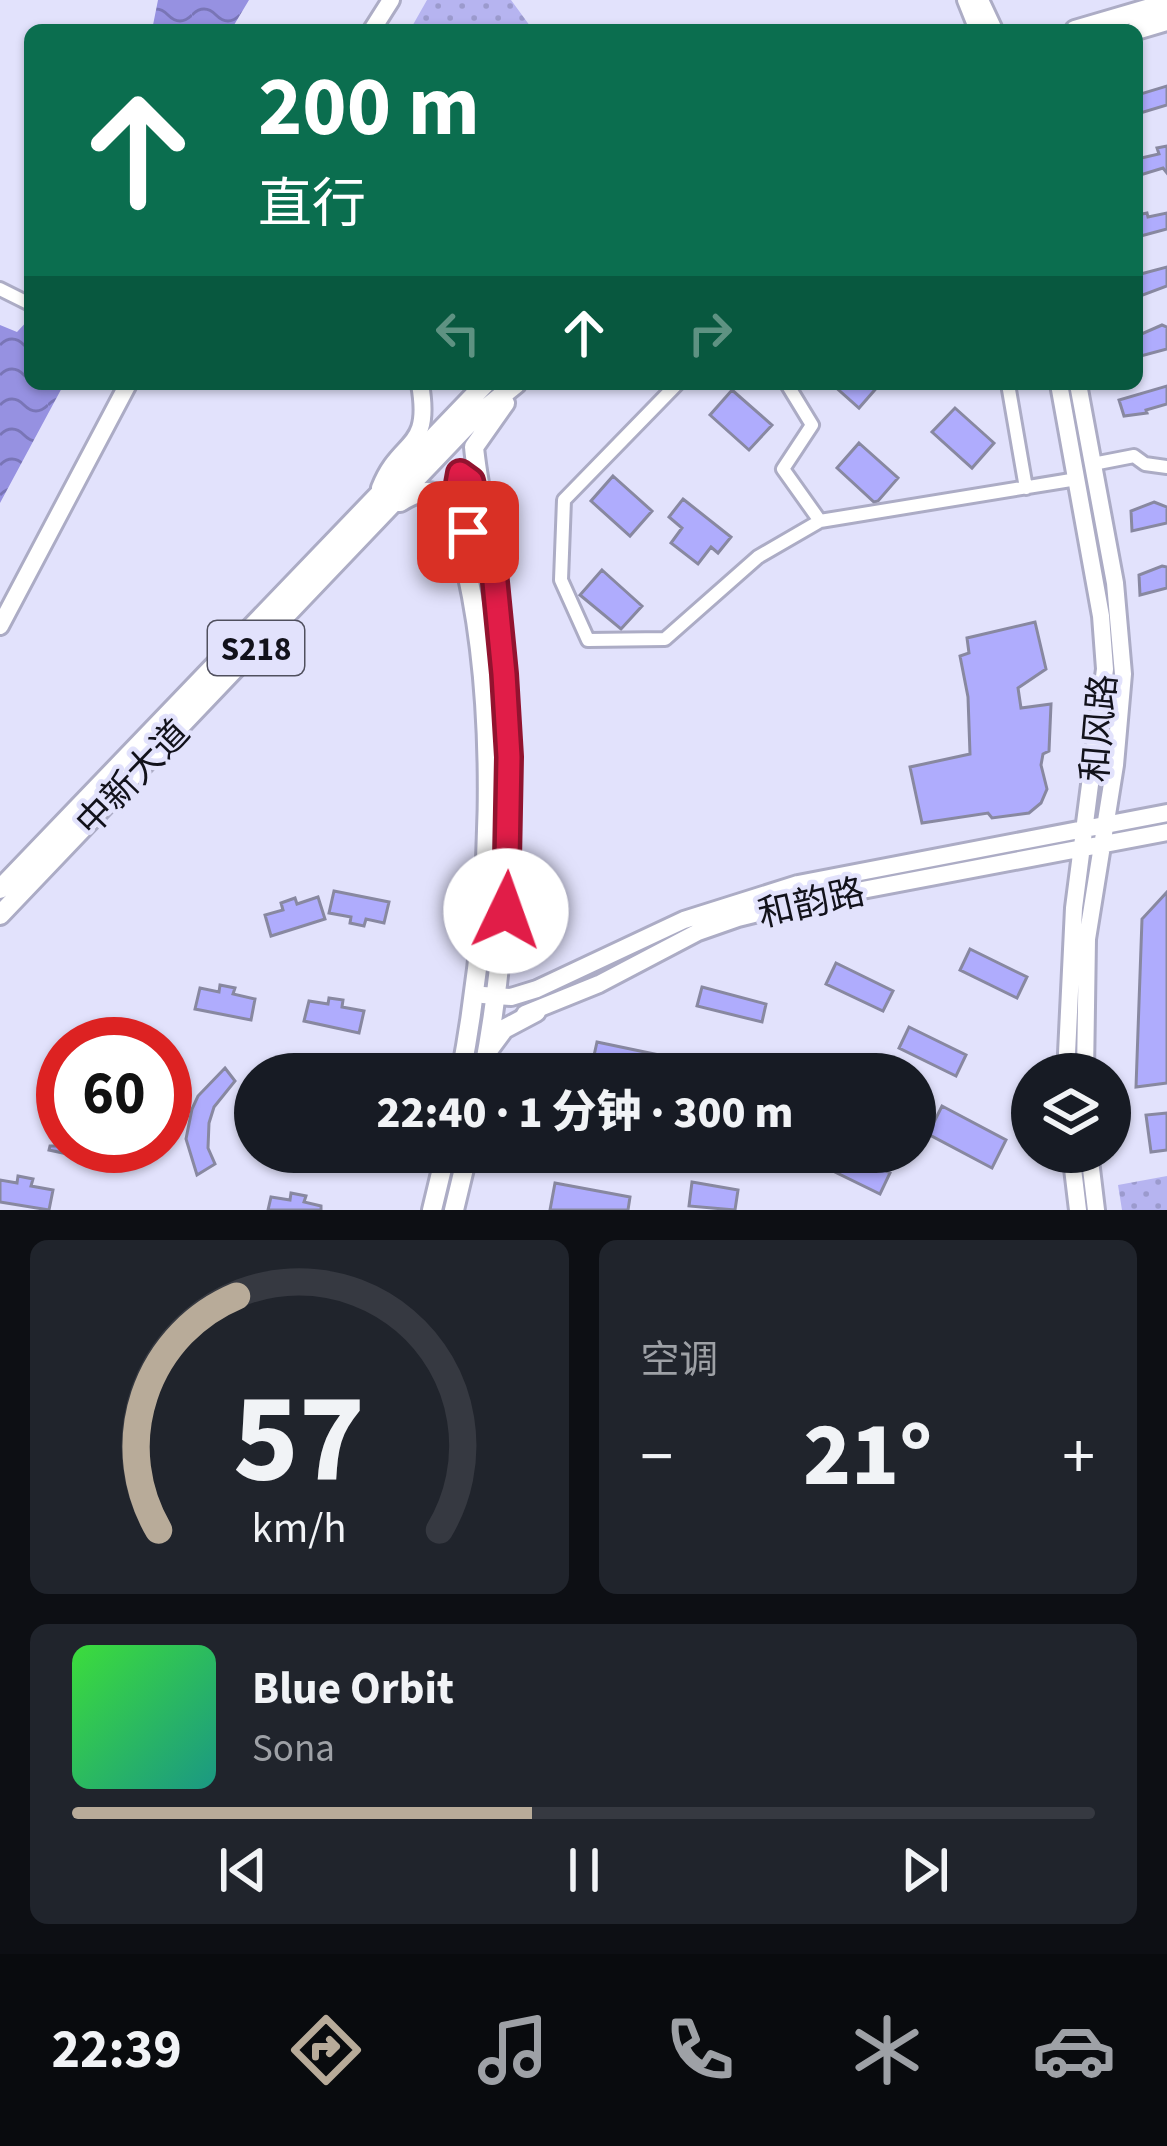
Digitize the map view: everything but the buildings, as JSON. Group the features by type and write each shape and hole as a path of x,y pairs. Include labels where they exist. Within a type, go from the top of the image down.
{"main road":[{"path":"1095,24 1167,3"},
{"name":"中新大道","path":"0,915 384,501 480,390"},
{"name":"中新大道","path":"0,889 384,501 510,390"},
{"path":"485,1053 508,871 509,757 494,572 474,446 514,390"},
{"path":"489,1015 475,994 485,782 460,473 471,481 494,572"},
{"path":"384,501 416,493 444,498 452,506 471,579"},
{"path":"491,1053 504,1029 536,1012"},
{"path":"469,1053 489,1015"},
{"path":"431,1210 441,1173"},
{"path":"454,1210 462,1173"}],"street":[{"path":"0,626 125,390"},
{"path":"384,501 384,478 423,429 424,390"},
{"path":"671,390 564,500 561,580 588,640 665,639 758,557 820,521 1077,479"},
{"path":"791,390 812,425 783,469 820,521"},
{"path":"1009,390 1026,488"},
{"name":"和风路","path":"1060,390 1101,616 1105,669 1096,827"},
{"name":"和风路","path":"1066,1053 1068,972 1123,674 1115,583 1079,390"},
{"path":"1093,464 1134,456 1145,464 1167,467"},
{"name":"和韵路","path":"489,1015 684,920 742,900 819,879 1167,812"},
{"name":"和韵路","path":"489,1015 536,1012 698,932 738,918 1167,832"},
{"name":"和风路","path":"1084,1053 1093,847"},
{"path":"1074,1173 1078,1210"},
{"path":"1092,1173 1096,1210"}],"shaded area":[{"path":"427,0 511,0 529,24 413,24"},
{"path":"1167,1176 1167,1210 1122,1210 1118,1185"}],"water":[{"path":"158,0 249,0 235,24 153,24"},
{"path":"24,324 24,390 61,390 0,503 0,325 17,332"}],"route":[{"path":"468,532 460,473 465,473 474,489 494,572 509,757 506,911"}]}
